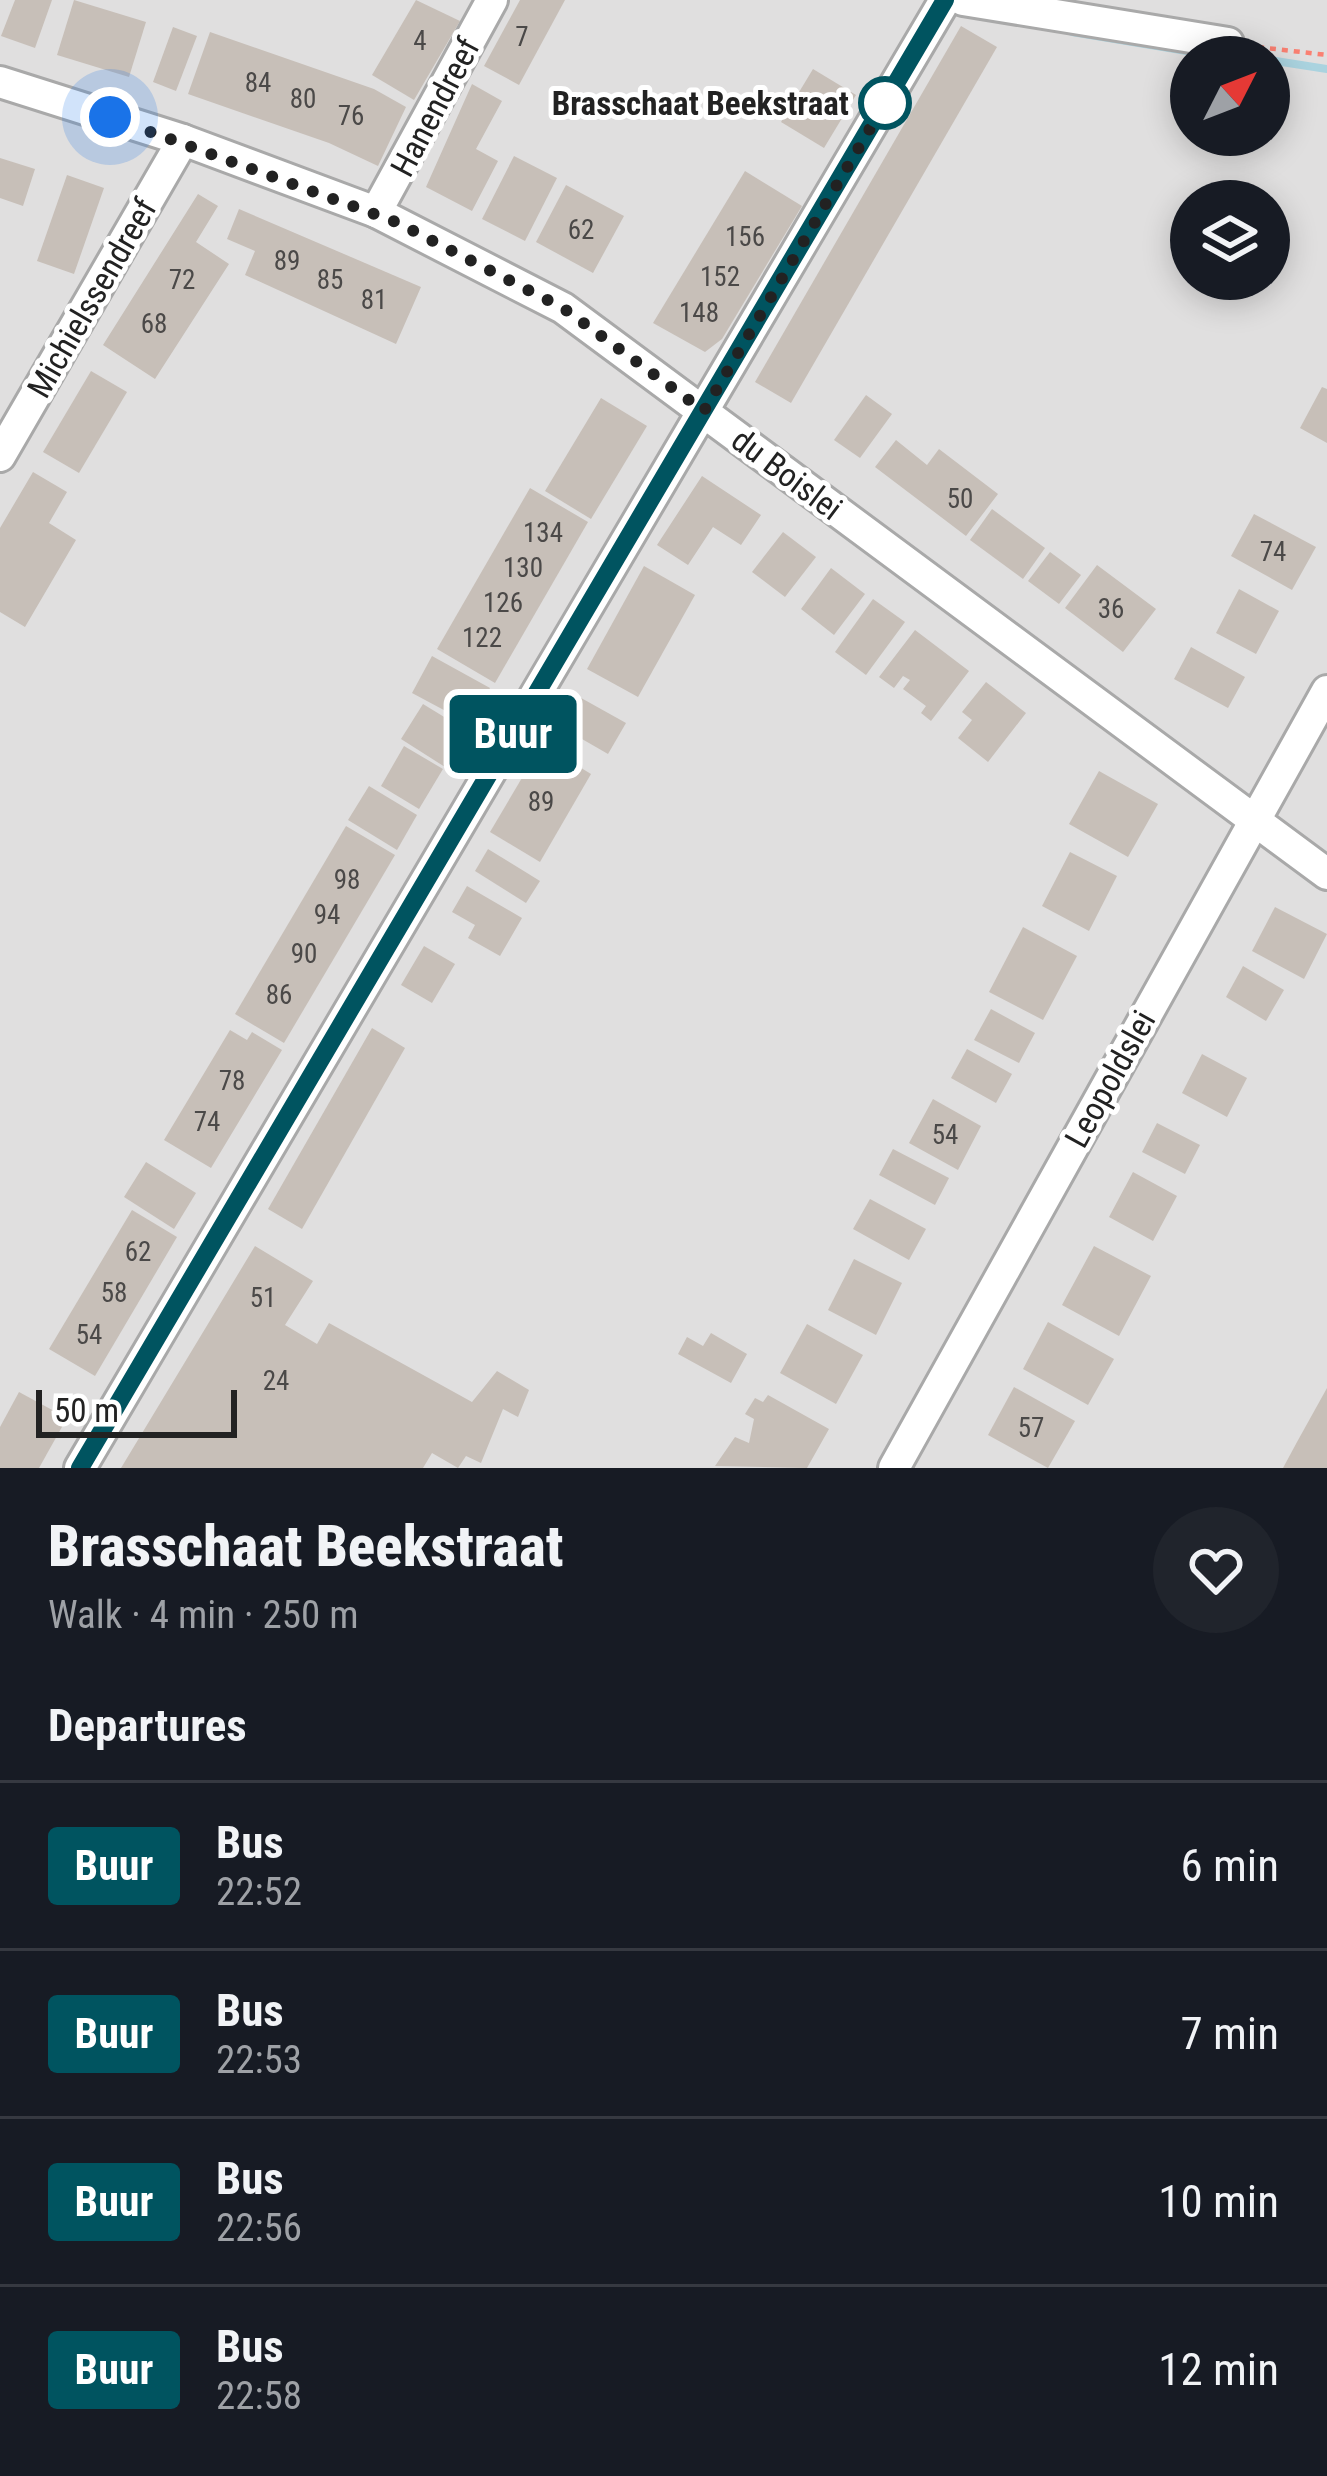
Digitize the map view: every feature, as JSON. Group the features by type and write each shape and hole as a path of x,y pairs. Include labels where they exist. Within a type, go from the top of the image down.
{"street":[{"name":"Hanendreef","path":"376,212 492,0"},
{"path":"80,1468 945,0"},
{"path":"963,0 1185,36"},
{"name":"du Boislei","path":"0,82 183,140 376,212 563,308 1327,874"},
{"name":"Michielssendreef","path":"0,456 183,140"},
{"name":"Leopoldslei","path":"894,1468 1327,691"}],"path":[{"path":"1290,51 1327,55"}],"shaded area":[{"path":"0,0 1327,0 1327,1468 0,1468"}],"building":[{"path":"15,0 52,0 35,48 1,36"},
{"path":"74,0 146,22 129,77 57,55"},
{"path":"416,0 460,21 414,100 372,75"},
{"path":"520,0 565,0 519,85 484,66"},
{"path":"961,26 997,47 791,403 755,382"},
{"path":"173,27 197,36 176,91 153,82"},
{"path":"210,32 374,89 406,107 378,166 329,143 188,94"},
{"path":"813,69 856,95 824,148 781,122"},
{"path":"472,84 502,101 476,149 498,161 472,211 426,187"},
{"path":"514,156 557,178 525,241 482,219"},
{"path":"0,158 35,169 23,206 0,198"},
{"path":"745,171 802,206 722,339 705,352 653,323"},
{"path":"67,175 104,188 74,274 37,261"},
{"path":"566,185 624,216 593,273 536,242"},
{"path":"198,194 218,206 196,242 229,264 155,379 103,345"},
{"path":"239,209 421,287 396,344 245,275 255,251 227,239"},
{"path":"91,371 127,392 79,473 43,452"},
{"path":"1322,387 1327,389 1327,443 1300,428"},
{"path":"866,395 892,414 860,458 834,440"},
{"path":"601,398 647,426 591,519 545,491"},
{"path":"896,440 927,465 939,449 998,494 966,536 875,467"},
{"path":"33,472 67,492 49,523 76,540 25,627 0,612 0,528"},
{"path":"702,476 761,515 741,545 713,527 688,565 657,545"},
{"path":"530,488 588,522 495,683 437,649"},
{"path":"992,509 1045,548 1023,579 970,540"},
{"path":"1254,514 1316,547 1292,590 1231,556"},
{"path":"783,532 816,557 785,597 752,572"},
{"path":"1050,552 1081,575 1059,604 1028,581"},
{"path":"1097,565 1156,609 1123,652 1065,608"},
{"path":"644,566 695,595 638,697 587,669"},
{"path":"831,568 865,594 834,635 801,609"},
{"path":"1239,589 1279,611 1256,654 1216,633"},
{"path":"873,599 905,622 866,675 835,652"},
{"path":"915,630 969,671 931,721 921,713 926,706 903,689 910,680 903,676 894,688 879,677"},
{"path":"1191,647 1245,677 1228,708 1174,679"},
{"path":"432,656 490,688 470,724 412,693"},
{"path":"986,682 1026,713 988,762 958,738 972,720 962,712"},
{"path":"574,694 626,723 608,754 556,724"},
{"path":"423,704 467,731 445,767 401,739"},
{"path":"542,744 591,774 540,862 490,832"},
{"path":"404,746 443,769 419,809 381,786"},
{"path":"1099,771 1158,804 1128,857 1069,824"},
{"path":"369,786 417,815 397,850 348,820"},
{"path":"346,826 395,855 284,1043 235,1014"},
{"path":"488,849 540,881 526,903 475,871"},
{"path":"1070,852 1117,876 1089,931 1042,906"},
{"path":"467,886 522,918 500,956 468,938 475,925 452,912"},
{"path":"1275,907 1327,934 1304,979 1252,951"},
{"path":"1023,927 1077,956 1043,1020 989,992"},
{"path":"424,946 455,964 432,1003 401,985"},
{"path":"1243,966 1284,990 1266,1021 1226,997"},
{"path":"991,1009 1035,1033 1019,1063 974,1040"},
{"path":"372,1028 405,1048 302,1229 268,1209"},
{"path":"230,1030 247,1040 252,1032 282,1050 211,1168 164,1140"},
{"path":"967,1049 1012,1074 996,1103 951,1078"},
{"path":"1202,1054 1247,1078 1227,1117 1182,1093"},
{"path":"933,1099 981,1126 958,1170 909,1143"},
{"path":"1157,1123 1200,1145 1185,1174 1142,1152"},
{"path":"893,1149 949,1178 935,1205 879,1175"},
{"path":"146,1162 196,1193 174,1229 124,1197"},
{"path":"1133,1172 1177,1196 1153,1241 1109,1217"},
{"path":"870,1199 926,1229 909,1260 853,1229"},
{"path":"132,1210 177,1237 95,1376 49,1349"},
{"path":"255,1246 313,1281 285,1325 317,1344 329,1323 472,1402 497,1371 529,1390 518,1417 503,1409 481,1463 466,1456 458,1468 432,1453 423,1468 121,1468"},
{"path":"1094,1246 1151,1276 1119,1336 1062,1305"},
{"path":"854,1259 902,1283 876,1335 828,1310"},
{"path":"1048,1322 1114,1359 1088,1405 1023,1369"},
{"path":"807,1324 863,1355 836,1404 780,1373"},
{"path":"711,1333 747,1354 731,1383 678,1354 687,1337 703,1346"},
{"path":"1014,1387 1075,1421 1048,1468 988,1435"},
{"path":"1327,1388 1327,1468 1283,1468 1297,1442"},
{"path":"19,1392 67,1418 39,1468 0,1468 0,1427"},
{"path":"768,1395 829,1429 807,1468 715,1466 735,1437 749,1443 754,1419 745,1414 755,1398 763,1402"}],"waterway":[{"path":"1072,32 1170,48"},
{"path":"1290,63 1327,69"}],"bus line":[{"name":"Buur","path":"80,1468 945,0"}],"place":[{"name":"Brasschaat Beekstraat","path":"885,103"}],"route":[{"path":"110,117 376,212 563,308 704,411 885,103"}]}
